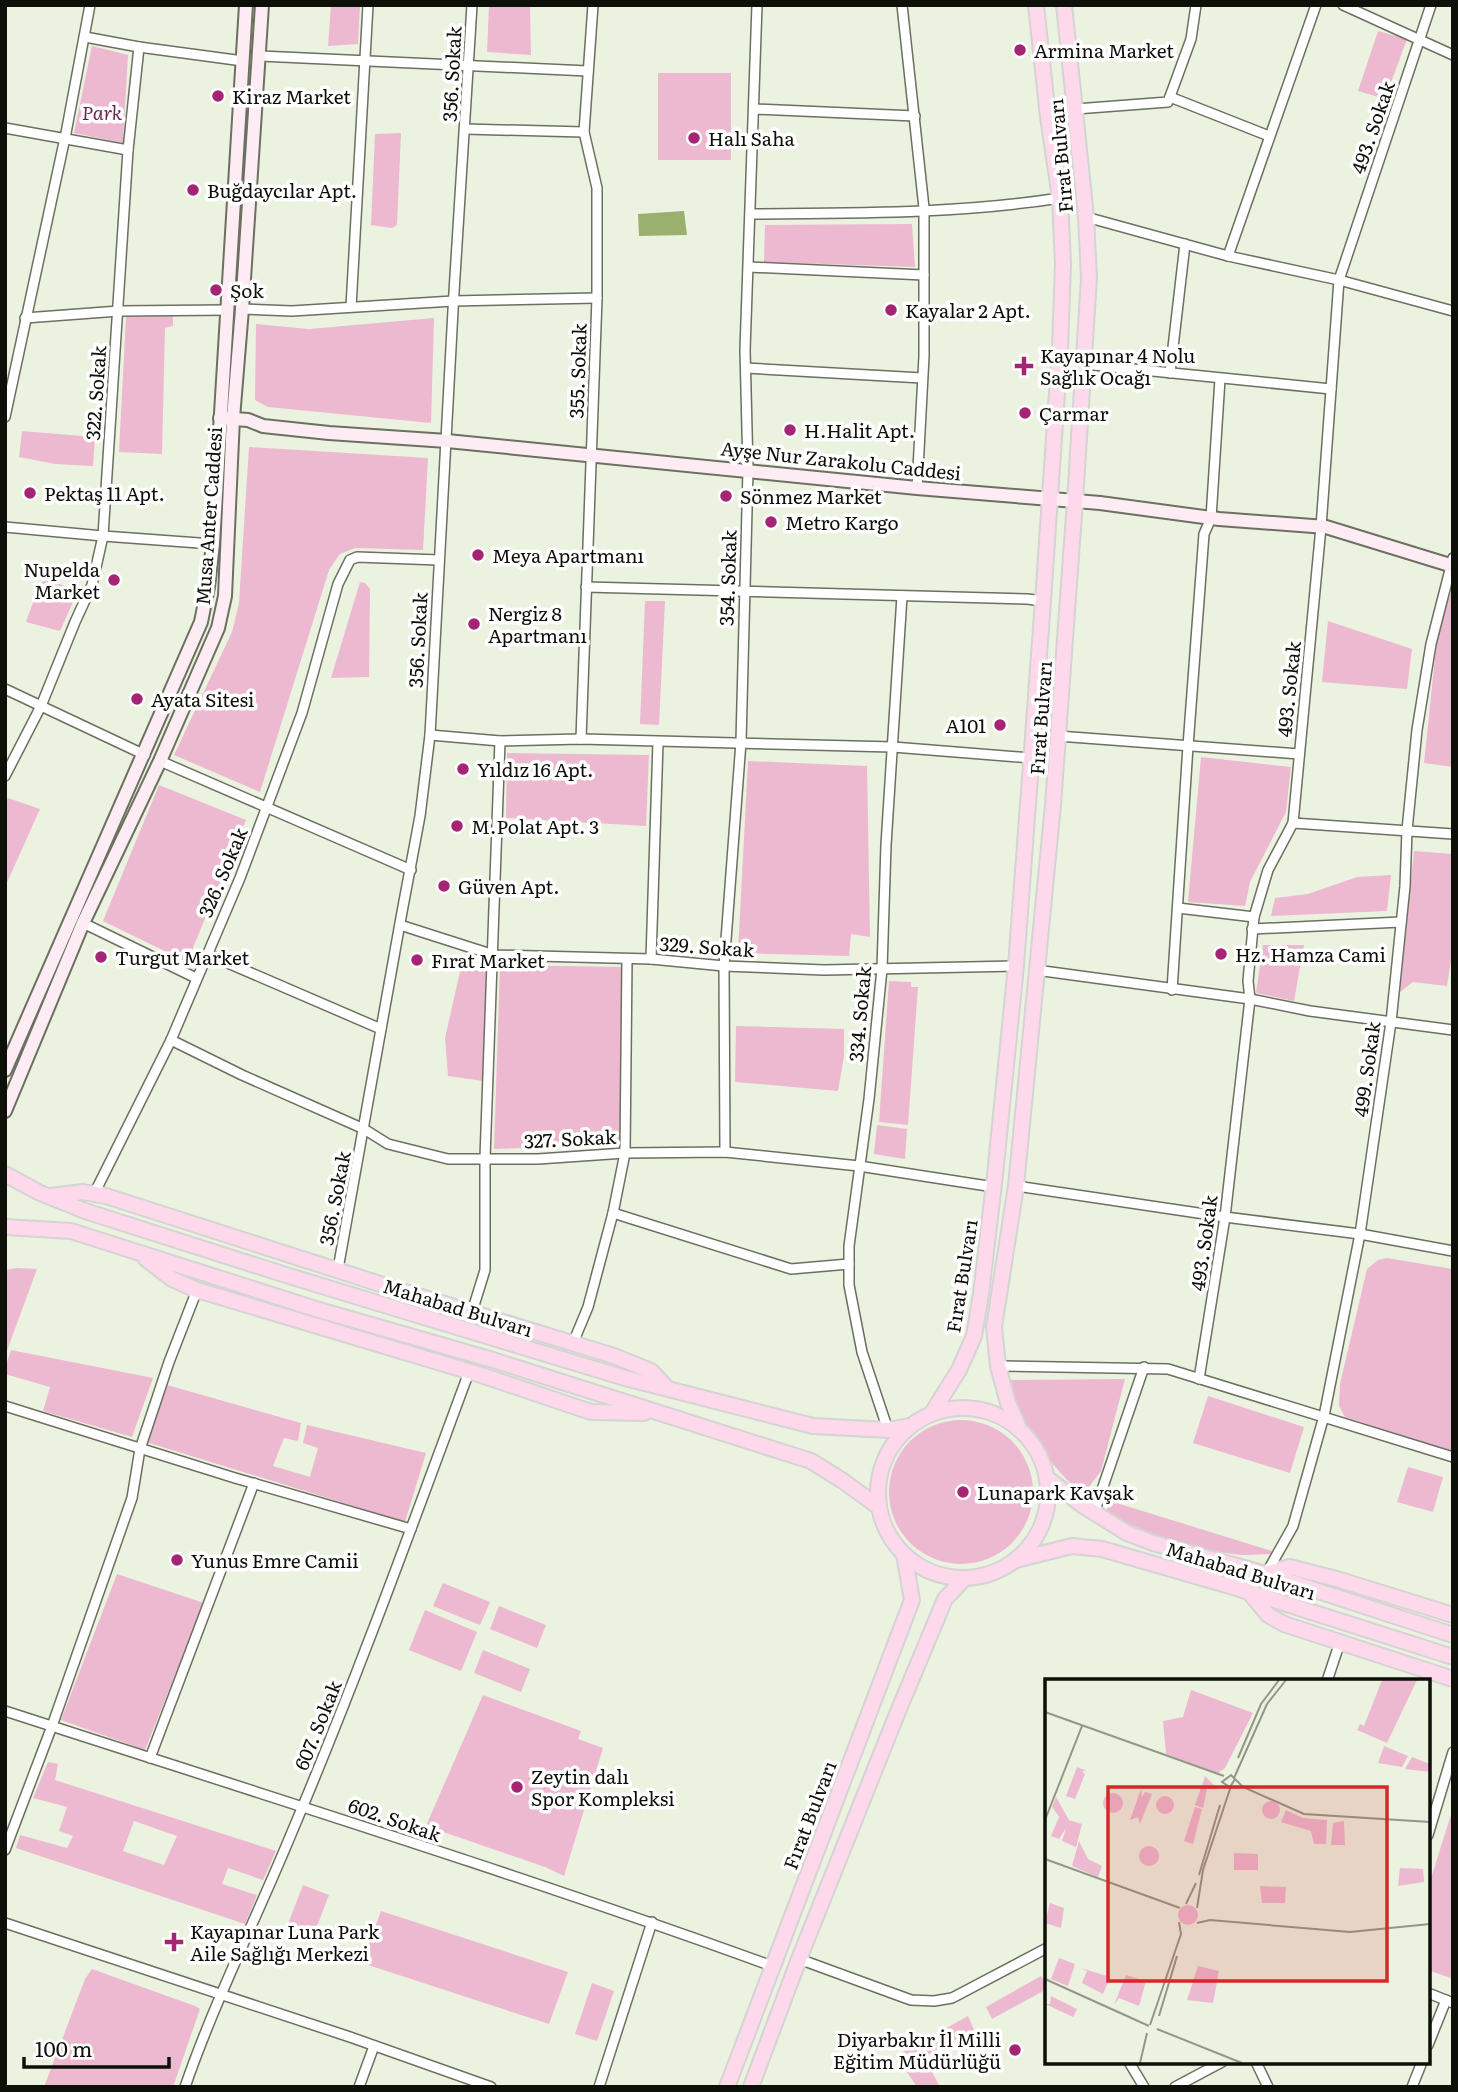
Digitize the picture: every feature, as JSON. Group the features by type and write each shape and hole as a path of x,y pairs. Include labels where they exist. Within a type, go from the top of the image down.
{"main road":[{"name":"Musa Anter Caddesi","path":"5,1111 83,923 160,761 218,628 225,596 228,310 246,5"},
{"name":"Musa Anter Caddesi","path":"5,1070 201,622 208,587 242,309 262,5"},
{"name":"Fırat Bulvarı","path":"932,1413 959,1370 974,1336 994,1187 1016,966 1044,601 1063,272 1060,198 1036,5"},
{"name":"Fırat Bulvarı","path":"1019,1428 1008,1404 998,1366 994,1326 1016,1186 1058,736 1088,278 1086,217 1064,5"},
{"name":"Ayşe Nur Zarakolu Caddesi","path":"227,418 263,426 447,441 1321,527 1452,563"},
{"name":"Mahabad Bulvarı","path":"5,1174 85,1211 625,1378 813,1426 888,1430 910,1426"},
{"path":"48,1196 82,1192 106,1196 614,1356 651,1371 667,1388"},
{"path":"5,1227 71,1231 811,1461 879,1507"},
{"path":"136,1251 172,1279 197,1290 469,1372 591,1412 662,1414"},
{"path":"976,1321 978,1334 987,1335 994,1326"},
{"path":"950,1408 977,1409 1004,1418 1019,1428 1032,1442 1041,1459 1047,1478 1048,1501 1042,1524 1031,1544 1000,1570 965,1578 943,1576 922,1568 904,1555 888,1533 879,1507 878,1484 884,1462 894,1442 910,1426 932,1413 950,1408"},
{"name":"Mahabad Bulvarı","path":"1047,1478 1127,1534 1266,1574 1453,1635"},
{"name":"Mahabad Bulvarı","path":"1015,1560 1072,1546 1102,1549 1249,1592 1453,1657"},
{"name":"Fırat Bulvarı","path":"727,2087 912,1600 904,1555"},
{"path":"1266,1574 1290,1567 1453,1615"},
{"path":"751,2087 799,1959 945,1599 965,1578"},
{"path":"1249,1592 1268,1615 1284,1624 1453,1679"}],"street":[{"path":"6,413 90,5"},
{"path":"351,307 368,5"},
{"name":"356. Sokak","path":"338,1269 411,870 430,735 472,5"},
{"name":"355. Sokak","path":"581,739 597,298 597,188 584,132 593,5"},
{"name":"354. Sokak","path":"725,1152 724,966 741,742 748,470 746,368 757,5"},
{"path":"902,5 924,212 922,377 917,488"},
{"path":"1076,109 1168,102 1191,38 1196,5"},
{"path":"1228,256 1315,5"},
{"path":"1343,5 1453,55"},
{"name":"493. Sokak","path":"1199,1379 1225,1217 1250,999 1248,981 1254,917 1268,870 1293,823 1321,527 1339,280 1431,5"},
{"path":"85,37 243,61"},
{"name":"322. Sokak","path":"5,776 41,706 92,585 103,536 128,150 139,47"},
{"path":"260,56 588,71"},
{"path":"1170,97 1269,136"},
{"path":"755,109 915,116"},
{"path":"5,128 128,150"},
{"path":"465,130 584,132"},
{"path":"751,214 924,212 1005,206 1060,198"},
{"path":"1086,217 1228,256 1339,280 1453,311"},
{"path":"1170,373 1185,244"},
{"path":"749,267 924,275"},
{"path":"242,309 292,311 453,301 597,298"},
{"path":"25,318 119,311 228,310"},
{"path":"1083,364 1331,389"},
{"path":"746,368 922,377"},
{"path":"1172,990 1204,534 1211,518 1220,379"},
{"path":"5,527 213,544"},
{"name":"326. Sokak","path":"94,1194 171,1040 240,878 302,713 338,584 350,560 357,557 439,560"},
{"name":"499. Sokak","path":"1266,1574 1293,1525 1324,1416 1360,1234 1391,1022 1417,730 1431,644 1452,563"},
{"path":"586,587 1044,601"},
{"name":"334. Sokak","path":"888,1430 862,1352 849,1285 849,1246 869,1099 882,969 886,845 902,596"},
{"path":"5,690 145,755"},
{"path":"430,735 500,741 581,739 893,747 1031,758"},
{"path":"1058,736 1300,754"},
{"path":"472,1312 485,1270 485,1158 500,741"},
{"path":"651,959 658,742"},
{"path":"160,761 411,870"},
{"path":"1293,823 1453,834"},
{"path":"1178,908 1254,917"},
{"path":"1252,929 1401,922"},
{"path":"83,923 196,978"},
{"name":"329. Sokak","path":"400,925 494,956 651,959 724,966 824,970 1016,966"},
{"path":"206,954 382,1029"},
{"path":"573,1343 588,1307 613,1213 625,1153 627,959"},
{"path":"1037,970 1453,1030"},
{"name":"327. Sokak","path":"171,1040 365,1129 388,1144 448,1159 538,1160 625,1153 725,1152 859,1166 994,1187"},
{"path":"1016,1186 1360,1234 1453,1251"},
{"path":"613,1213 791,1269 849,1265"},
{"path":"5,1850 52,1726 132,1498 140,1449 197,1290"},
{"path":"998,1366 1168,1369 1453,1457"},
{"path":"1094,1513 1144,1367"},
{"name":"607. Sokak","path":"186,2087 221,1995 303,1806 357,1672 469,1372"},
{"path":"5,1406 411,1530"},
{"path":"150,1758 254,1483"},
{"path":"1328,1679 1340,1642"},
{"name":"602. Sokak","path":"5,1711 652,1922 772,1966"},
{"path":"1430,1828 1453,1752"},
{"path":"599,2087 652,1922"},
{"path":"5,1923 491,2087"},
{"path":"799,1959 911,2000 933,2001 952,1998 1045,1949"},
{"path":"1430,1994 1449,2001 1430,2041"},
{"path":"359,2087 374,2046"},
{"path":"1130,2064 1143,2087"},
{"path":"1175,2087 1218,2064"},
{"path":"1257,2064 1268,2087"},
{"path":"1412,2087 1421,2064"}],"green space":[{"path":"331,5 360,5 358,44 328,46"},
{"path":"489,5 537,5 530,7 531,55 487,52"},
{"path":"1378,31 1407,39 1385,99 1358,91"},
{"name":"Park","path":"92,46 128,55 123,143 74,133"},
{"path":"658,73 731,73 731,160 658,160"},
{"path":"401,133 397,225 392,228 371,225 375,134"},
{"path":"912,224 915,267 764,262 765,225"},
{"path":"173,316 173,326 165,328 162,454 119,452 126,317"},
{"path":"434,318 431,423 268,407 255,400 256,324 309,329"},
{"path":"22,431 95,437 93,466 55,464 19,457"},
{"path":"249,447 428,458 423,550 355,548 340,554 329,570 260,792 174,755 232,632 239,603"},
{"path":"45,581 78,591 60,631 26,622 40,583"},
{"path":"360,582 370,589 369,677 331,678"},
{"path":"1452,589 1453,767 1424,763 1437,638"},
{"path":"645,601 665,601 659,725 640,724"},
{"path":"1328,621 1412,649 1407,689 1322,682"},
{"path":"507,753 649,755 646,826 506,818"},
{"path":"1201,757 1291,767 1286,812 1250,882 1245,906 1188,902"},
{"path":"748,761 867,766 870,937 851,934 849,956 738,953"},
{"path":"159,785 246,820 187,962 103,921"},
{"path":"8,798 40,809 5,887 5,805"},
{"path":"1414,851 1453,854 1453,948 1447,986 1413,982 1400,992"},
{"path":"1391,875 1387,911 1271,916 1275,898 1308,894 1357,877"},
{"path":"1263,945 1304,945 1294,1001 1256,993"},
{"path":"462,963 488,968 483,1081 448,1076 445,1038"},
{"path":"500,965 622,967 620,1145 494,1149"},
{"path":"889,981 911,982 911,987 918,987 908,1125 879,1122"},
{"path":"736,1026 844,1029 844,1056 838,1091 735,1082"},
{"path":"877,1125 907,1129 905,1159 874,1154"},
{"path":"1387,1258 1453,1269 1453,1452 1345,1417 1339,1406 1340,1384 1367,1269 1378,1260"},
{"path":"37,1269 5,1356 5,1270"},
{"path":"11,1350 153,1378 132,1437 43,1411 50,1387 5,1374"},
{"path":"1125,1379 1101,1471 1085,1492 1081,1493 1036,1442 1019,1411 1010,1380"},
{"path":"167,1385 301,1423 298,1441 284,1438 273,1466 310,1477 318,1448 303,1443 307,1425 426,1453 405,1522 146,1442"},
{"path":"1208,1396 1304,1427 1290,1473 1193,1443"},
{"path":"961,1420 988,1426 1012,1441 1027,1465 1033,1492 1027,1519 1012,1543 988,1558 961,1564 934,1558 910,1543 895,1519 889,1492 895,1465 910,1441 934,1426"},
{"path":"1408,1467 1443,1477 1433,1512 1397,1502"},
{"path":"1110,1501 1272,1551 1272,1554 1233,1554 1169,1539 1108,1513"},
{"path":"117,1574 204,1603 145,1750 61,1720"},
{"path":"443,1583 490,1602 480,1625 433,1606"},
{"path":"499,1606 546,1625 537,1648 490,1629"},
{"path":"425,1610 477,1632 461,1671 409,1650"},
{"path":"483,1650 530,1669 521,1692 474,1673"},
{"name":"Zeytin dalı Spor Kompleksi","path":"483,1695 581,1731 578,1739 603,1748 564,1876 426,1826"},
{"path":"48,1762 58,1764 55,1780 276,1851 263,1880 228,1868 222,1884 257,1895 245,1924 16,1848 20,1835 67,1848 73,1836 59,1831 67,1807 33,1798","holes":["134,1821 177,1836 164,1865 123,1851"]},
{"path":"1453,1808 1453,1979 1430,1971 1430,1882"},
{"path":"303,1885 329,1895 312,1939 286,1929"},
{"path":"381,1911 568,1972 549,2024 362,1963"},
{"path":"92,1969 200,2009 173,2087 44,2087 85,1979"},
{"path":"1041,1976 1045,1982 1045,1990 992,2019 986,2007"},
{"path":"592,1983 614,1991 597,2041 575,2034"},
{"path":"968,2016 974,2030 924,2057 940,2087 917,2087 896,2056"}],"shaded area":[{"path":"684,211 687,235 639,236 638,214"}],"place":[{"name":"Armina Market","path":"1020,50"},
{"name":"Kiraz Market","path":"218,96"},
{"name":"Halı Saha","path":"694,138"},
{"name":"Buğdaycılar Apt.","path":"193,190"},
{"name":"Şok","path":"216,290"},
{"name":"Kayalar 2 Apt.","path":"891,310"},
{"name":"Kayapınar 4 Nolu Sağlık Ocağı","path":"1024,366"},
{"name":"Çarmar","path":"1025,413"},
{"name":"H.Halit Apt.","path":"790,430"},
{"name":"Pektaş 11 Apt.","path":"30,493"},
{"name":"Sönmez Market","path":"726,496"},
{"name":"Metro Kargo","path":"771,522"},
{"name":"Meya Apartmanı","path":"478,555"},
{"name":"Nupelda Market","path":"114,580"},
{"name":"Nergiz 8 Apartmanı","path":"474,624"},
{"name":"Ayata Sitesi","path":"137,699"},
{"name":"A101","path":"1000,725"},
{"name":"Yıldız 16 Apt.","path":"463,769"},
{"name":"M.Polat Apt. 3","path":"457,826"},
{"name":"Güven Apt.","path":"444,886"},
{"name":"Hz. Hamza Cami","path":"1221,954"},
{"name":"Turgut Market","path":"101,957"},
{"name":"Fırat Market","path":"417,960"},
{"name":"Lunapark Kavşak","path":"963,1492"},
{"name":"Yunus Emre Camii","path":"177,1560"},
{"name":"Zeytin dalı Spor Kompleksi","path":"517,1787"},
{"name":"Kayapınar Luna Park Aile Sağlığı Merkezi","path":"174,1942"},
{"name":"Diyarbakır İl Milli Eğitim Müdürlüğü","path":"1015,2050"}]}
